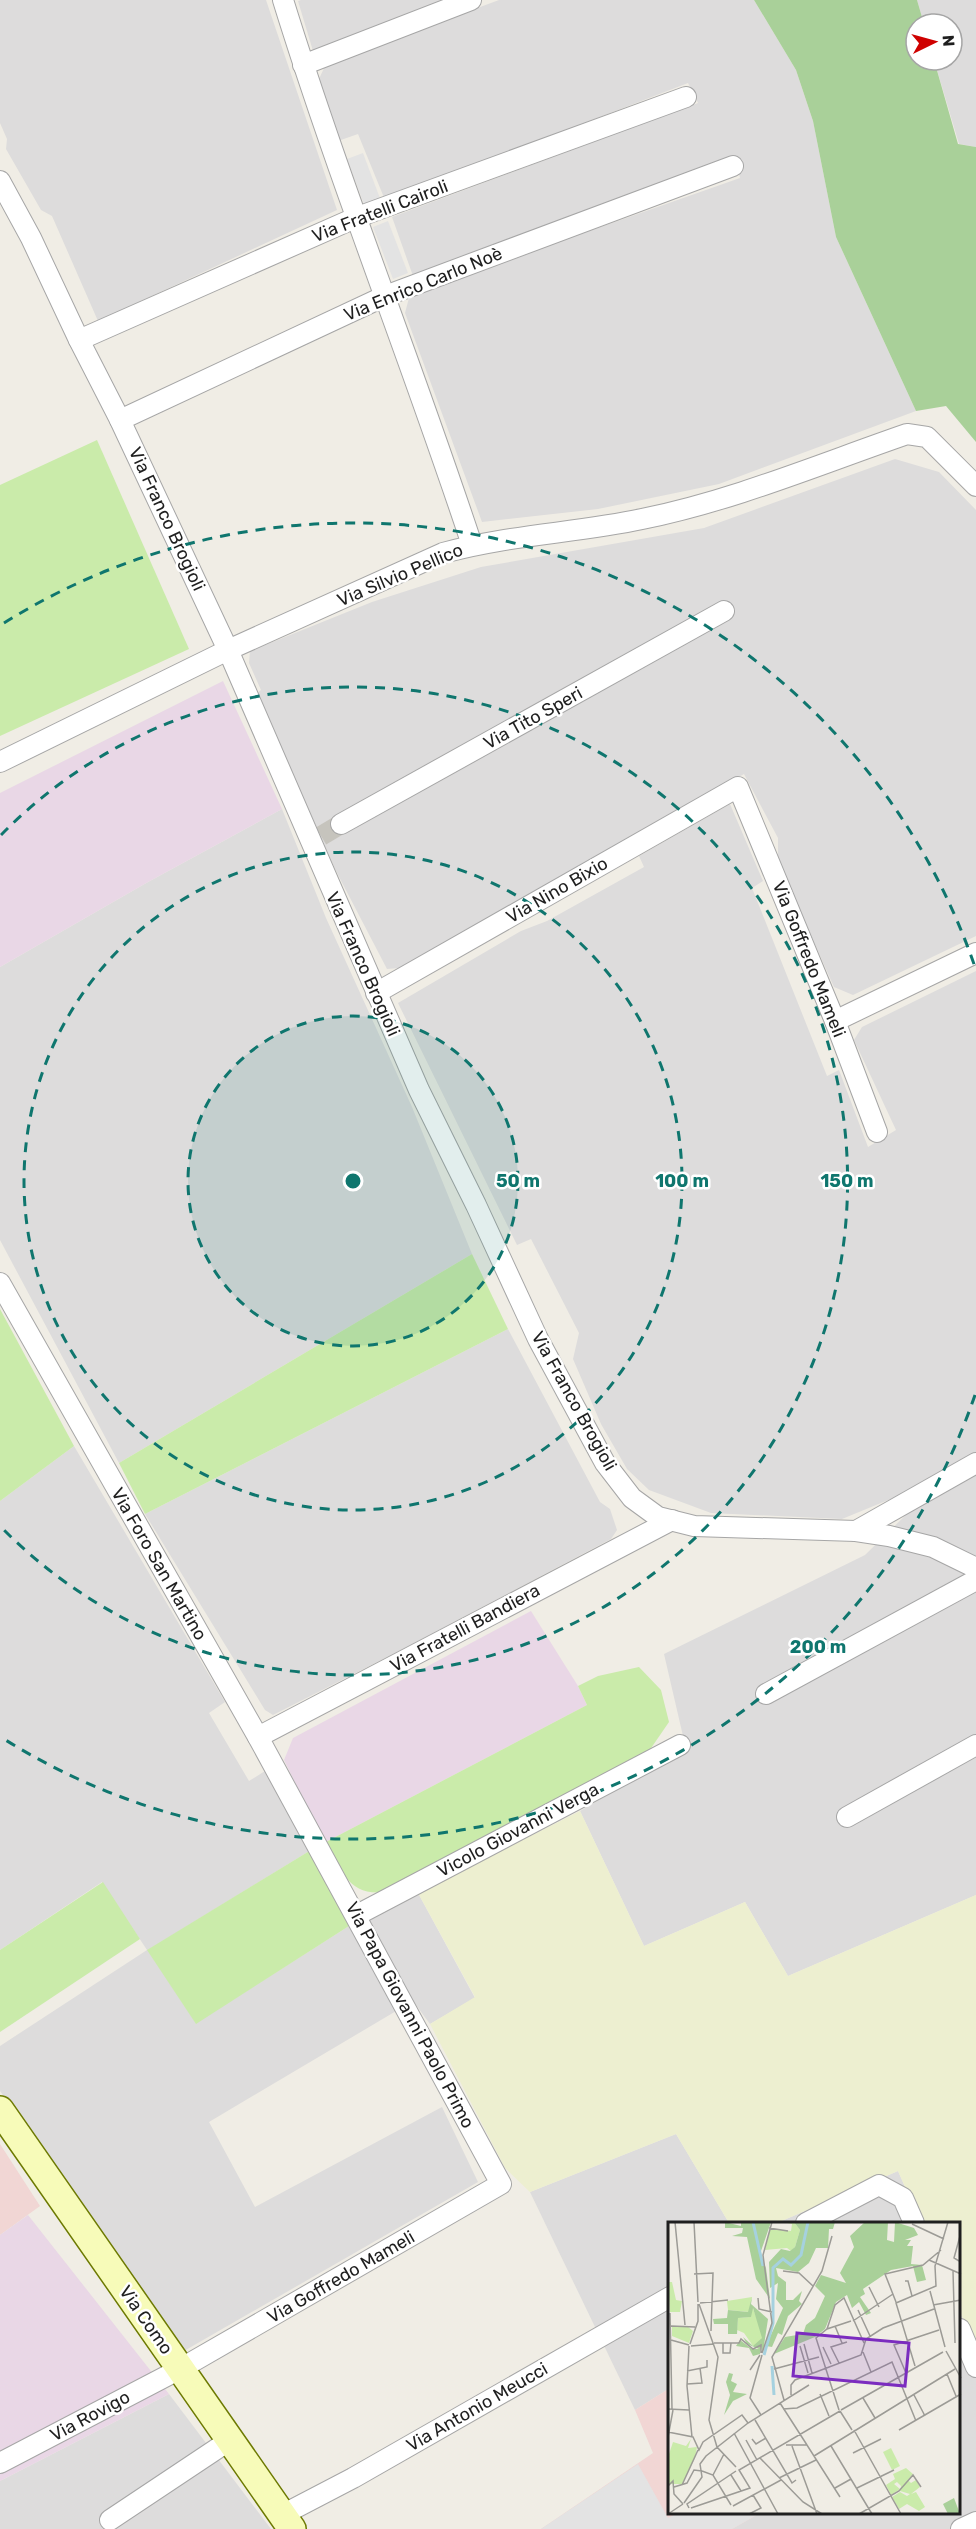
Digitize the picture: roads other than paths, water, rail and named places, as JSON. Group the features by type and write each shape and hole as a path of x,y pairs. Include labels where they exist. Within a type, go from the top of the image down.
{"main road":[{"name":"Via Como","path":"0,2110 287,2522"}],"street":[{"path":"283,0 355,218 385,296 472,545"},
{"path":"303,65 471,0"},
{"name":"Via Fratelli Cairoli","path":"79,340 355,218 686,97"},
{"name":"Via Enrico Carlo Noè","path":"120,420 385,296 734,166"},
{"name":"Via Franco Brogioli","path":"0,180 32,238 228,650 315,839 376,993 419,1090 476,1205 533,1329 605,1463 632,1498 658,1517 694,1526 856,1531 889,1536 933,1547 976,1568"},
{"name":"Via Silvio Pellico","path":"0,762 228,650 444,554 472,545 642,519 710,501 907,434 927,437 976,486"},
{"name":"Via Tito Speri","path":"341,824 724,612"},
{"name":"Via Nino Bixio","path":"376,993 738,787"},
{"name":"Via Goffredo Mameli","path":"738,787 835,1021 877,1132"},
{"path":"835,1021 976,953"},
{"name":"Via Foro San Martino","path":"0,1283 258,1737 317,1846"},
{"path":"856,1531 976,1462"},
{"name":"Via Fratelli Bandiera","path":"258,1737 672,1520"},
{"path":"766,1694 976,1580"},
{"name":"Vicolo Giovanni Verga","path":"357,1915 680,1745"},
{"path":"847,1817 976,1745"},
{"name":"Via Papa Giovanni Paolo Primo","path":"317,1846 357,1915 501,2184"},
{"name":"Via Goffredo Mameli","path":"180,2369 501,2184"},
{"path":"808,2222 879,2185 903,2198 914,2222"},
{"name":"Via Antonio Meucci","path":"287,2522 353,2478 668,2298"},
{"path":"961,2331 976,2367"},
{"name":"Via Rovigo","path":"0,2463 180,2369"},
{"path":"110,2520 230,2440"},
{"path":"961,2529 976,2522"}],"tunnel":[{"path":"321,836 341,824"}]}
